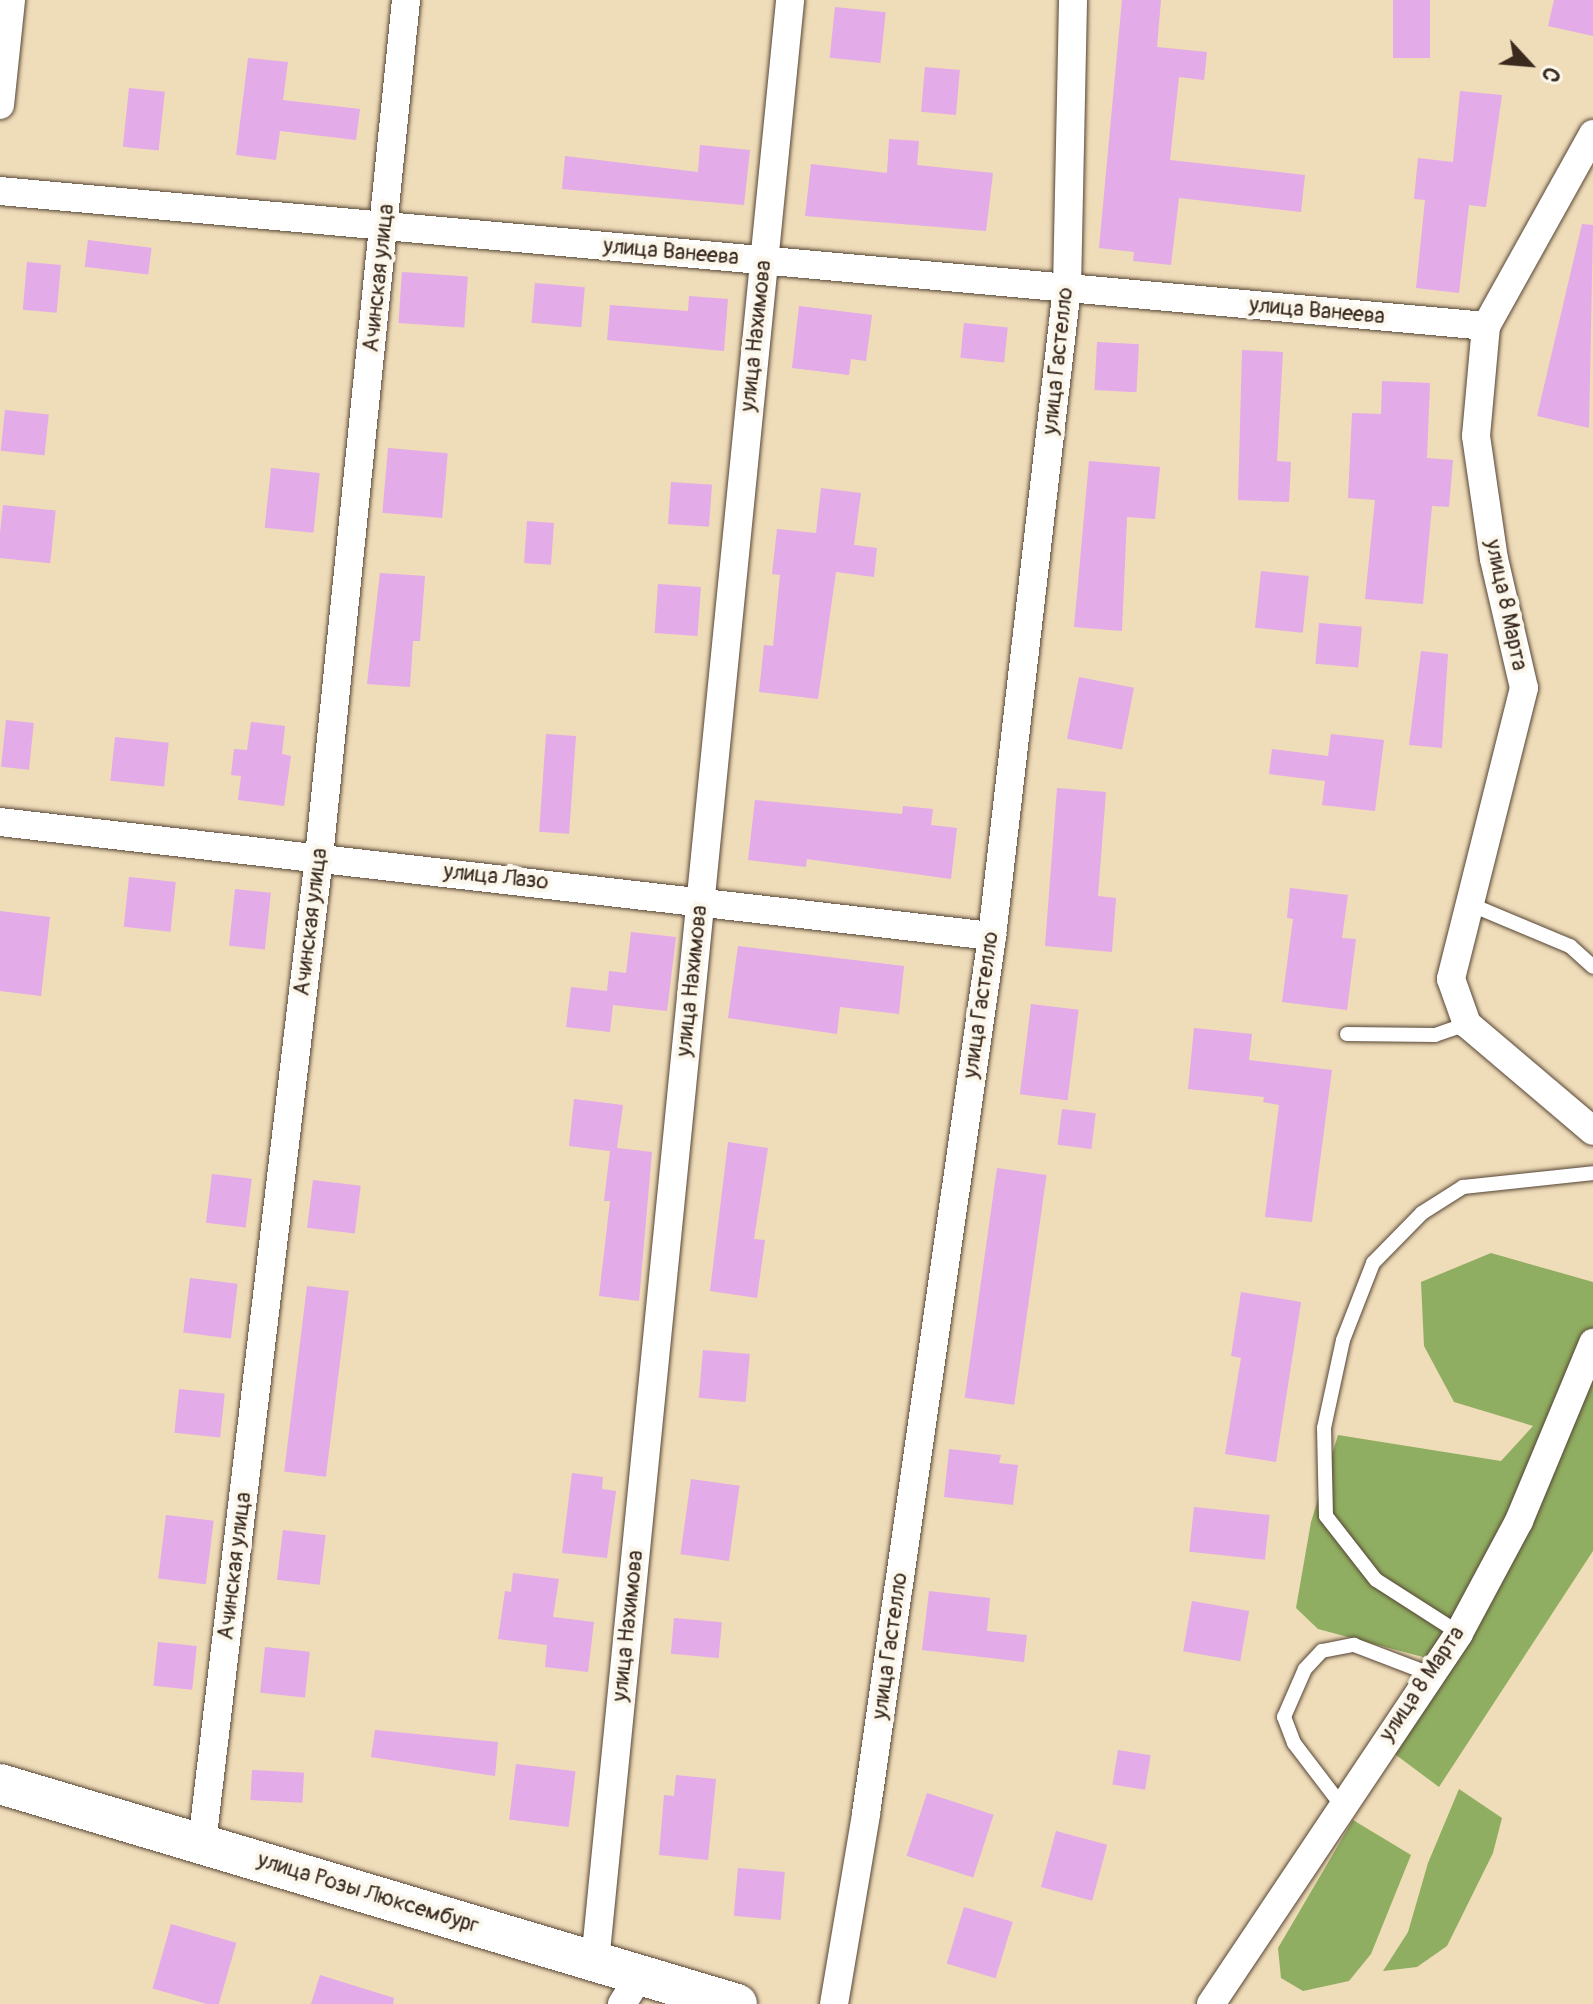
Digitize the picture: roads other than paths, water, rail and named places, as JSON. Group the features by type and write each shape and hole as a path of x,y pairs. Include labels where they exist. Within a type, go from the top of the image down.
{"street":[{"path":"0,105 11,0"},
{"name":"Ачинская улица","path":"202,1843 319,857 406,0"},
{"name":"улица Нахимова","path":"595,1962 790,0"},
{"name":"улица Гастелло","path":"834,2004 866,1814 992,936 1067,288 1073,0"},
{"name":"улица 8 Марта","path":"1467,1024 1451,979 1467,903 1524,688 1494,559 1476,436 1486,326 1593,134"},
{"name":"улица Ванеева","path":"0,191 1486,326"},
{"name":"улица Лазо","path":"0,822 700,900 992,936"},
{"path":"1467,1024 1593,1131"},
{"name":"улица 8 Марта","path":"1211,2004 1459,1633 1519,1521 1593,1343"},
{"name":"улица Розы Люксембург","path":"0,1784 595,1962 631,1990 737,2004"}],"lane":[{"path":"1467,903 1570,946 1593,950"},
{"path":"1570,946 1593,967"},
{"path":"1347,1034 1435,1035 1467,1024"},
{"path":"1459,1633 1376,1580 1326,1516 1324,1428 1343,1340 1373,1263 1422,1213 1463,1187 1593,1173"},
{"path":"1342,1806 1294,1743 1284,1717 1305,1669 1322,1651 1354,1645 1430,1674"}]}
